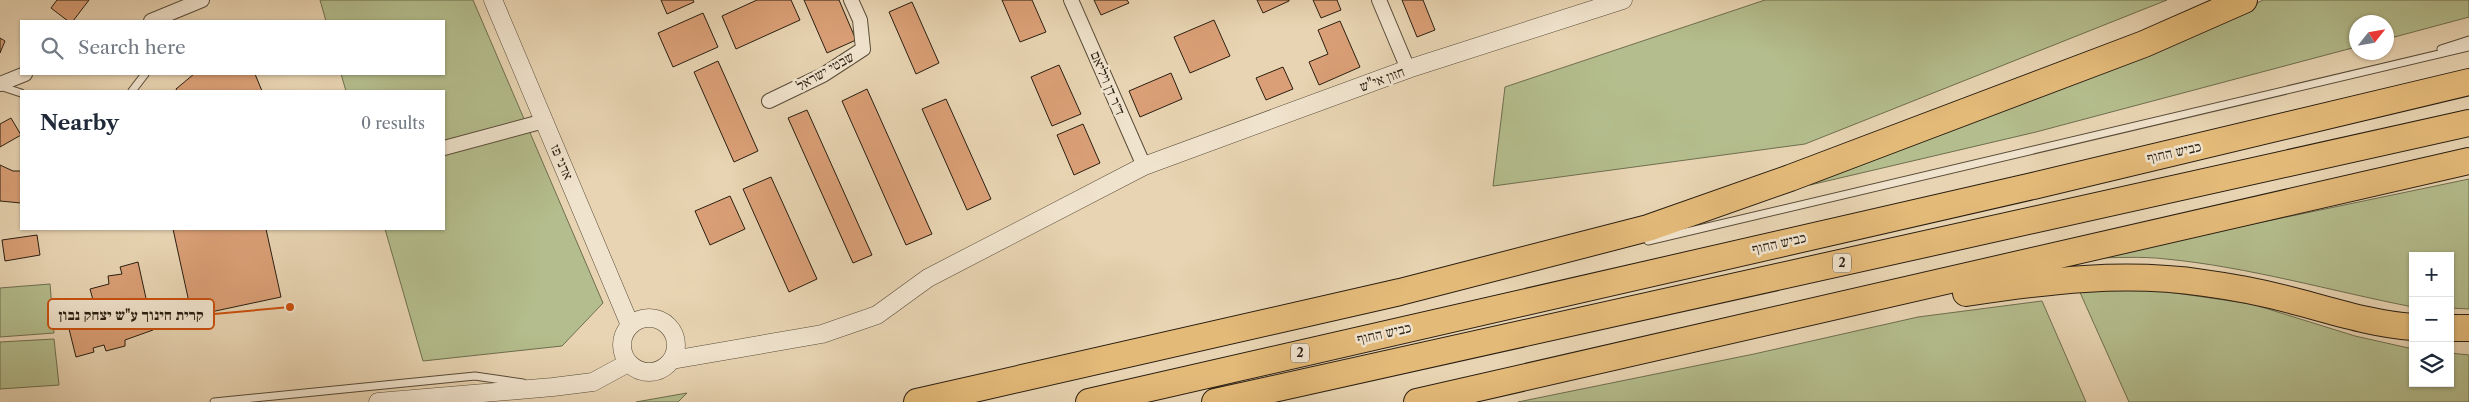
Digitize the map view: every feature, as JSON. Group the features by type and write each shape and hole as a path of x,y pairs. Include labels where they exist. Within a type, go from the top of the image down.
{"highway":[{"path":"917,402 1400,292 1648,228 2144,44 2244,0"},
{"name":"כביש החוף","path":"1089,402 2033,186 2469,82"},
{"name":"2","path":"1215,402 2469,123"},
{"path":"1417,402 2469,161"},
{"path":"1779,320 2033,283 2125,277 2204,283 2291,300 2365,320 2409,326"},
{"path":"2454,328 2469,328"}],"street":[{"path":"153,20 202,0"},
{"name":"אדני פז","path":"493,0 630,325"},
{"name":"שבטי ישראל","path":"769,101 823,75 863,49 860,20 851,0"},
{"name":"ד״ר דן ויליאם","path":"1072,0 1144,166"},
{"path":"1378,0 1408,69"},
{"name":"חזון אי\"ש","path":"672,360 822,334 876,315 928,278 1144,166 1408,69 1624,0"},
{"path":"0,85 23,75"},
{"path":"445,148 544,121"},
{"path":"648,318 666,324 676,340 672,360 657,372 644,372 628,364 623,355 621,342 630,325 638,320 648,318"},
{"path":"378,402 553,388 594,382 628,364"}],"lane":[{"path":"2374,69 2469,40"},
{"path":"1641,242 2469,47"},
{"path":"133,90 144,75"},
{"path":"0,85 20,93"},
{"path":"1400,292 1564,258"},
{"path":"214,402 475,376 553,388"}],"green space":[{"path":"320,0 473,0 603,303 562,346 423,361 385,230 445,230 445,90 346,90 341,75 445,75 445,20 326,20"},
{"path":"1765,0 2167,0 1805,144 1493,186 1505,87"},
{"path":"2263,0 2469,0 2469,17 2394,37 2394,15 2349,15 2349,49 2036,132 1810,185 2196,34"},
{"path":"2469,179 2469,309 2454,308 2454,252 2409,252 2409,306 2259,273 2197,263 2147,258 2090,258"},
{"path":"50,284 54,333 0,337 0,288"},
{"path":"2134,287 2252,304 2355,336 2409,348 2409,387 2454,387 2454,353 2469,355 2469,402 2129,402 2078,288"},
{"path":"2042,301 2086,402 1518,402 1754,354 1918,317"},
{"path":"54,339 59,385 0,389 0,342"},
{"path":"687,393 678,402 636,402"}],"building":[{"path":"57,0 89,0 74,20 67,20 51,8"},
{"path":"661,0 693,0 694,2 667,14"},
{"path":"757,0 791,0 800,20 736,49 722,16"},
{"path":"804,0 839,0 856,40 827,53"},
{"path":"1002,0 1032,0 1046,32 1020,42"},
{"path":"1094,0 1127,0 1129,3 1101,15"},
{"path":"1257,0 1289,0 1289,1 1263,13"},
{"path":"1313,0 1337,0 1341,10 1321,18"},
{"path":"1402,0 1423,0 1435,30 1417,37"},
{"path":"912,2 939,63 916,74 889,12"},
{"path":"703,13 718,47 673,67 658,33"},
{"path":"1214,20 1230,56 1190,73 1174,37"},
{"path":"1340,21 1360,67 1319,85 1309,62 1328,54 1318,30"},
{"path":"0,38 5,41 0,53"},
{"path":"718,61 758,151 734,162 694,72"},
{"path":"1059,65 1081,114 1052,126 1031,77"},
{"path":"1283,67 1293,89 1266,100 1256,78"},
{"path":"1171,73 1182,99 1140,117 1129,91"},
{"path":"193,75 255,75 262,90 176,90"},
{"path":"867,89 932,234 906,245 842,101"},
{"path":"946,99 991,199 967,210 922,109"},
{"path":"807,110 872,255 853,263 788,118"},
{"path":"11,118 20,136 0,147 0,124"},
{"path":"1083,124 1100,163 1074,175 1057,135"},
{"path":"0,165 13,171 20,171 20,203 0,201"},
{"path":"771,177 817,279 789,292 743,189"},
{"path":"730,196 745,229 710,245 695,211"},
{"path":"173,230 266,230 281,297 192,316"},
{"path":"37,235 40,255 5,261 2,240"},
{"path":"138,262 153,330 125,340 125,346 106,351 104,345 93,348 94,352 76,357 66,317 84,312 87,325 99,322 90,289 109,284 108,276 122,274 120,267"}],"place":[{"name":"קרית חינוך ע\"ש יצחק נבון","path":"290,307"}]}
